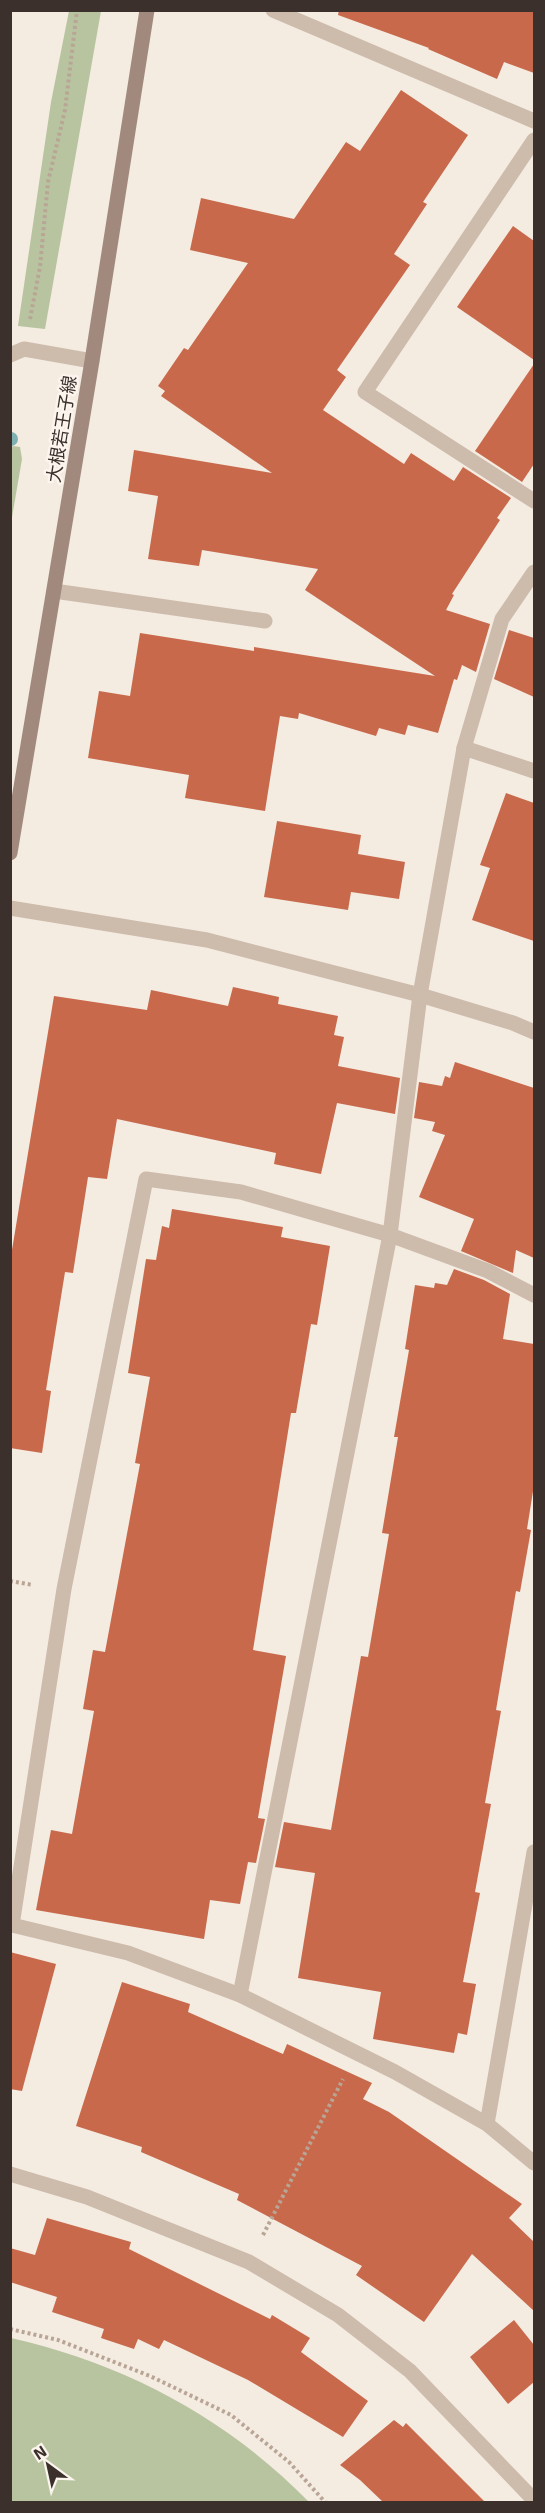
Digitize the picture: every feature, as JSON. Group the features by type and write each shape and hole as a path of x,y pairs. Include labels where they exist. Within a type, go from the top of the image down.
{"street":[{"name":"大根若王子線","path":"10,854 92,361 147,10"},
{"path":"273,10 534,121"},
{"path":"534,140 365,392 534,501"},
{"path":"17,352 92,361"},
{"path":"240,1995 390,1235 420,995 464,748 502,619 534,572"},
{"path":"54,591 265,621"},
{"path":"464,748 534,771"},
{"path":"10,908 207,940 420,995 513,1023 534,1032"},
{"path":"534,1295 488,1271 390,1235 241,1192 146,1179 64,1590 12,1925 128,1953 240,1995 357,2053 487,2124 534,2163"},
{"path":"487,2124 534,1852"},
{"path":"10,2174 87,2197 249,2262 338,2315 410,2371 534,2500"}],"path":[{"path":"17,352 40,267 48,182 65,110 77,10"},
{"path":"249,2262 357,2053"},
{"path":"10,2329 58,2340 150,2376 231,2415 289,2462 325,2502"}],"green space":[{"path":"69,11 101,11 45,329 18,326 51,102"},
{"path":"13,446 20,447 22,459 11,523 10,449"},
{"path":"11,2338 94,2363 172,2398 209,2420 244,2445 309,2502 11,2502"}],"building":[{"path":"339,10 534,10 534,73 504,62 497,79 429,48 338,15"},
{"path":"401,90 468,135 423,202 427,204 394,254 410,265 337,370 346,377 323,410 404,464 411,453 454,481 463,467 511,498 497,518 500,520 452,594 454,595 446,610 490,624 476,672 462,665 457,680 454,679 438,733 408,725 405,735 379,728 376,736 299,713 298,719 280,716 265,811 185,798 189,775 88,758 99,691 130,696 140,633 254,651 254,647 435,676 305,590 318,569 202,550 199,566 148,559 158,496 128,491 134,450 272,473 161,396 165,391 158,386 184,348 188,350 248,263 190,250 201,198 294,219 346,142 360,151"},
{"path":"513,226 534,241 534,360 457,307"},
{"path":"534,364 534,464 522,482 475,451"},
{"path":"509,630 534,638 534,697 494,679"},
{"path":"506,793 534,803 534,941 472,920 490,868 480,865"},
{"path":"277,821 361,835 358,854 405,862 399,899 351,892 348,910 264,897"},
{"path":"233,987 279,997 278,1004 338,1016 334,1035 344,1037 338,1066 400,1078 395,1114 337,1103 321,1174 274,1164 276,1153 117,1119 107,1179 88,1177 73,1273 65,1272 46,1390 51,1391 42,1453 10,1448 10,1262 54,996 147,1010 151,990 228,1006"},
{"path":"455,1062 534,1088 534,1258 516,1250 513,1273 461,1251 474,1219 419,1197 445,1135 432,1131 435,1122 414,1118 419,1082 442,1086 445,1076 450,1078"},
{"path":"172,1209 283,1227 281,1237 330,1246 317,1325 311,1324 296,1413 291,1413 253,1650 286,1656 258,1818 265,1819 256,1863 248,1862 240,1904 210,1900 204,1939 36,1910 51,1830 72,1834 94,1711 83,1709 93,1650 105,1652 140,1464 135,1463 150,1377 128,1373 146,1259 156,1260 162,1226 169,1228"},
{"path":"454,1269 484,1280 510,1294 503,1339 534,1344 534,1485 527,1529 531,1530 520,1592 516,1591 496,1710 501,1711 485,1803 491,1804 475,1892 480,1893 463,1982 476,1984 467,2035 458,2033 454,2053 373,2039 381,1992 298,1978 315,1873 275,1867 284,1822 331,1830 361,1656 368,1657 389,1534 382,1533 398,1437 394,1437 409,1350 405,1349 415,1285 434,1288 435,1283 447,1285"},
{"path":"10,1952 56,1964 22,2091 10,2089"},
{"path":"122,1982 190,2004 188,2012 283,2054 287,2044 372,2083 363,2099 389,2112 522,2204 509,2218 534,2242 534,2311 472,2254 424,2322 356,2275 362,2266 237,2200 239,2194 141,2152 142,2147 76,2126"},
{"path":"47,2218 131,2242 129,2249 270,2319 272,2315 310,2338 301,2352 368,2401 343,2437 248,2380 164,2340 159,2349 138,2339 134,2349 101,2338 104,2329 52,2312 57,2297 10,2282 10,2248 35,2255"},
{"path":"514,2320 534,2345 534,2382 508,2404 470,2357"},
{"path":"394,2420 403,2427 406,2423 485,2502 383,2502 340,2465"}]}
